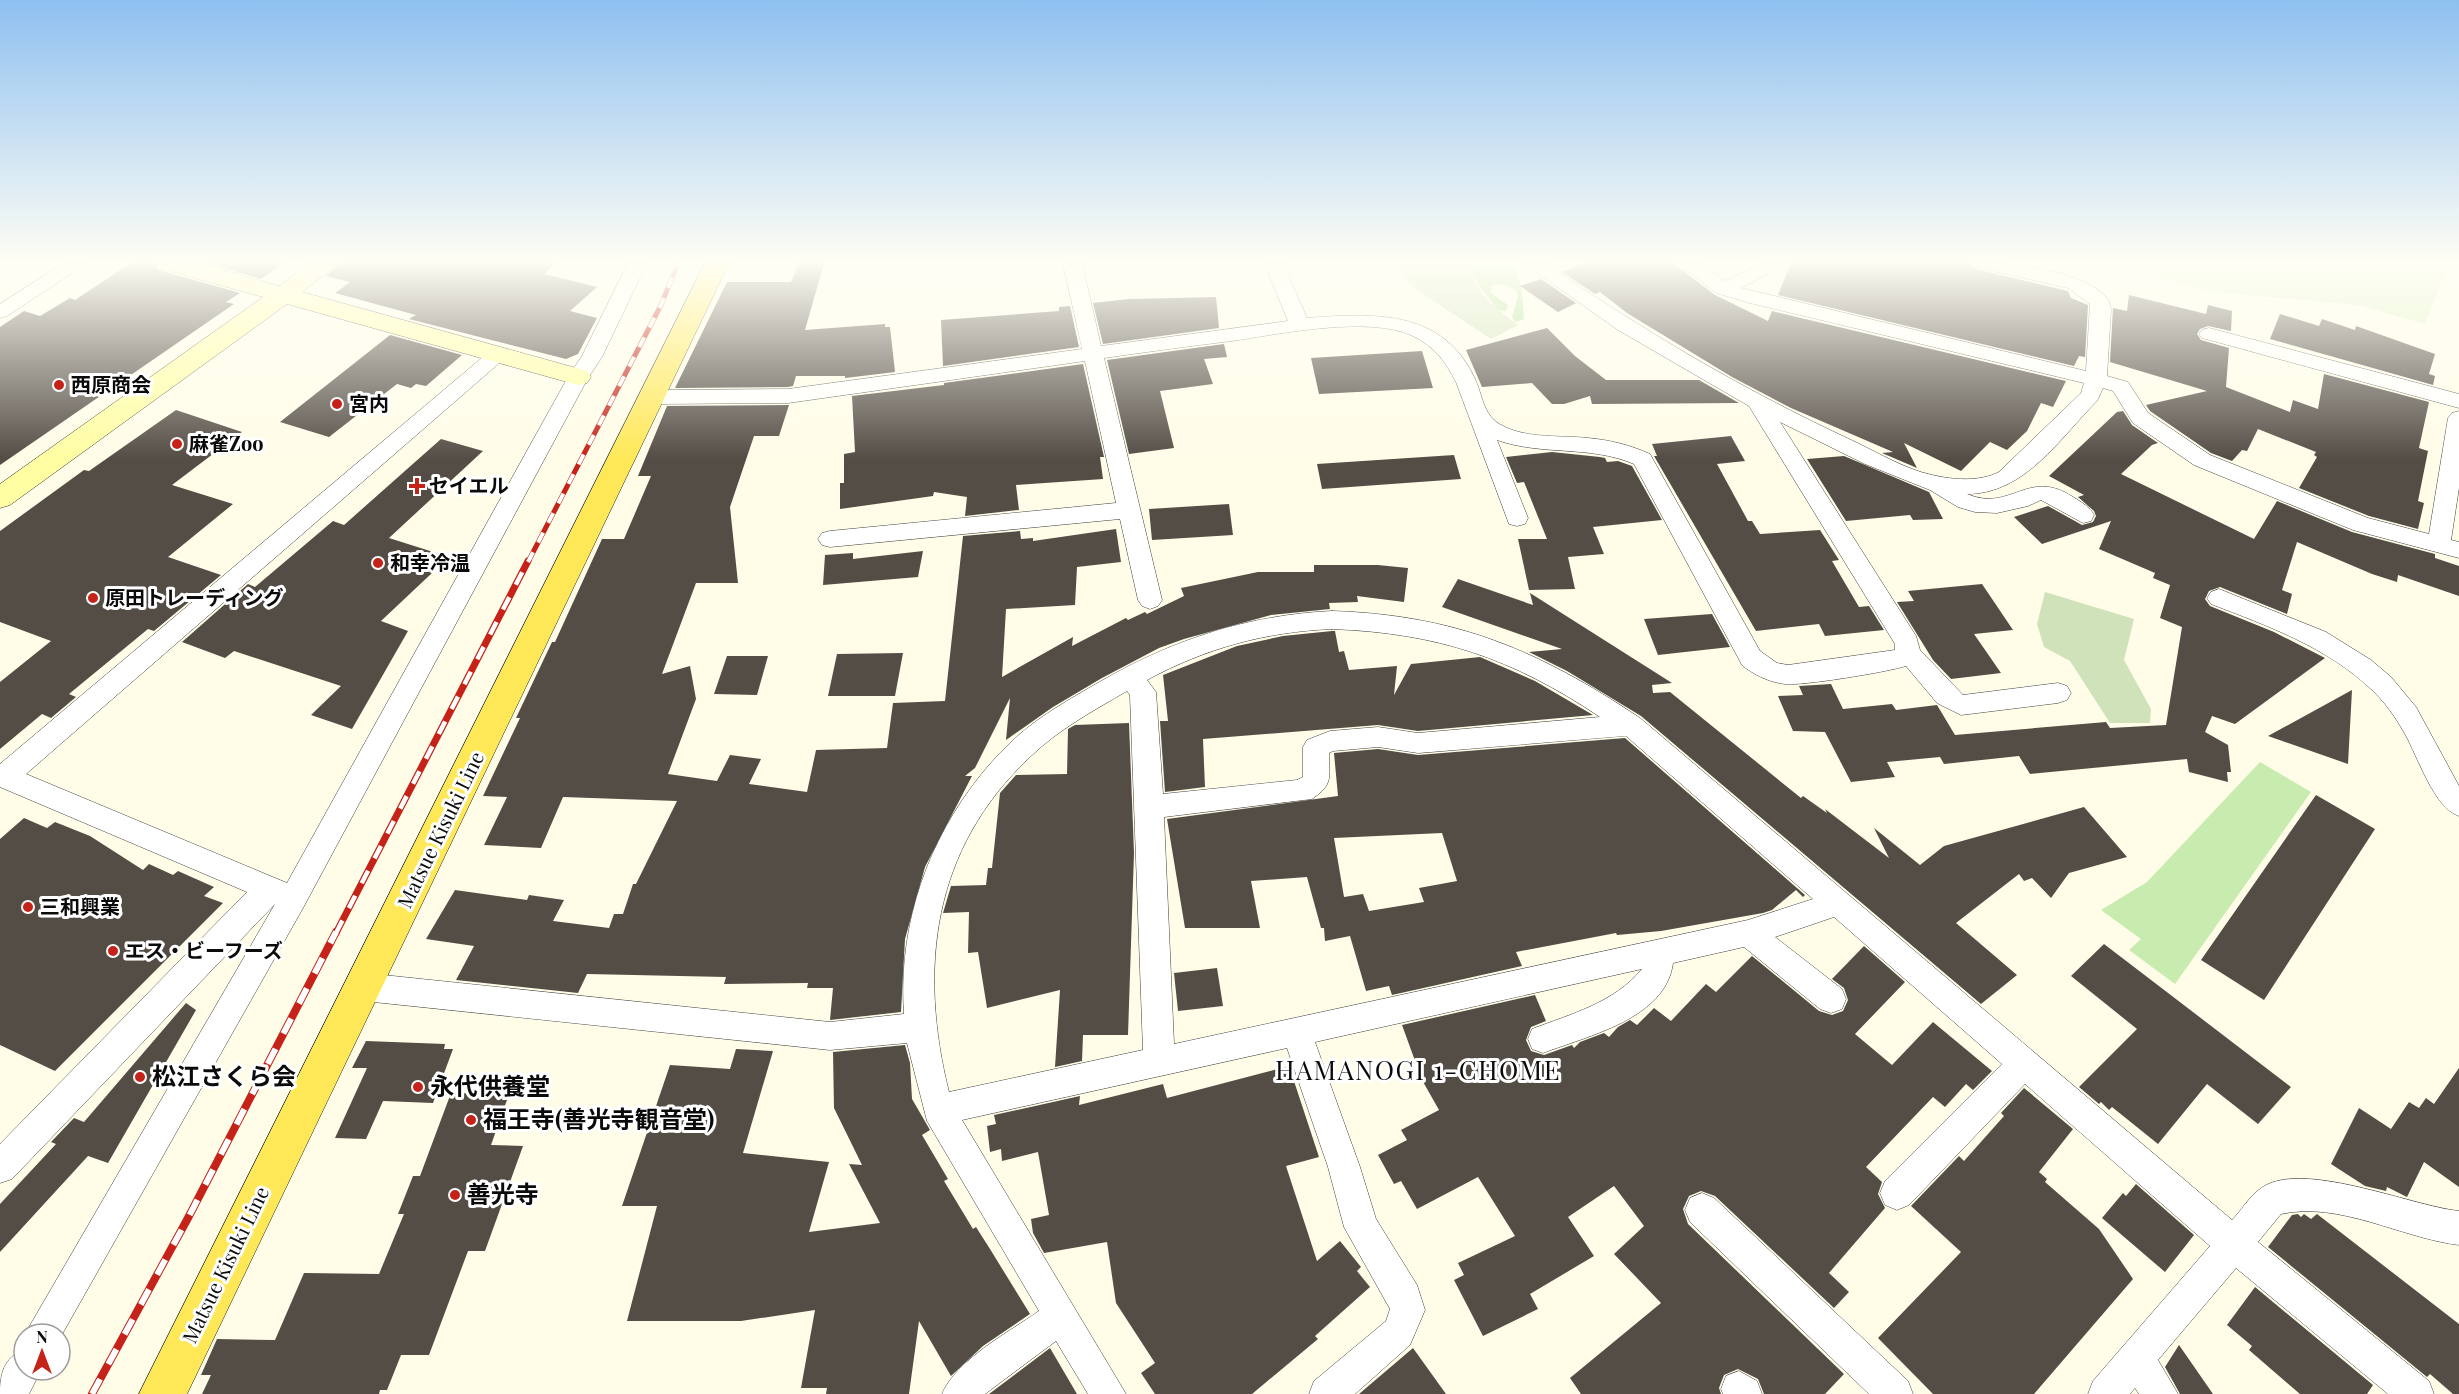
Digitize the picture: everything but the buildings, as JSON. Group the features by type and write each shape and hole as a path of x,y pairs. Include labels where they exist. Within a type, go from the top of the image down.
{"main road":[{"name":"Matsue Kisuki Line","path":"162,1394 686,328"}],"street":[{"path":"0,498 238,328"},
{"path":"399,328 578,377"},
{"path":"49,1322 281,894 578,377 592,357 606,328"},
{"path":"1085,328 1150,600"},
{"path":"654,397 788,396 1286,328"},
{"path":"1403,328 1433,337 1448,349 1459,364 1517,518"},
{"path":"1630,328 1757,402 1913,476 1937,484 1987,484 2004,479 2090,396 2096,379 2098,328"},
{"path":"1880,328 2096,379 2121,387 2140,418 2202,460 2361,524 2449,547 2459,418"},
{"path":"2209,334 2459,401"},
{"path":"281,894 2,776 496,356"},
{"path":"1757,402 1907,643 1908,655"},
{"path":"1479,420 1505,435 1615,449 1642,459 1751,658 1770,673 1788,675 1893,661 1908,655 1923,663 1947,698 1961,705 2058,693"},
{"path":"1937,484 1959,502 1982,504 2016,502 2041,492 2055,497 2083,515"},
{"path":"830,538 1128,510"},
{"path":"2219,598 2308,633 2378,681 2401,705 2449,793 2459,805"},
{"path":"1108,1394 939,1110 920,1027 919,965 929,900 947,852 967,813 1005,766 1051,724 1130,677 1205,640 1254,626 1293,621 1359,620 1390,623 1459,636 1508,653 1560,678 1631,725 2234,1244 2416,1394"},
{"path":"1130,677 1143,692 1150,807 1159,1062"},
{"path":"1150,807 1302,791 1316,782 1316,747 1330,741 1378,737 1418,743 1631,725"},
{"path":"0,1167 281,894"},
{"path":"939,1110 1748,933 1837,904"},
{"path":"1748,933 1831,999"},
{"path":"1543,1039 1628,1004 1644,991 1657,972 1659,964 1653,952"},
{"path":"364,987 830,1036 920,1027"},
{"path":"1296,1031 1344,1167 1361,1227 1405,1297 1408,1310 1398,1333 1327,1394"},
{"path":"1897,1193 2023,1064"},
{"path":"2106,1394 2272,1200 2289,1194 2329,1197 2412,1221 2459,1228"},
{"path":"1702,1210 1895,1394"},
{"path":"960,1394 972,1381 1061,1316"},
{"path":"2136,1359 2160,1394"}],"green space":[{"path":"1474,328 1512,328 1491,339"},
{"path":"2045,592 2134,619 2124,660 2151,709 2150,723 2110,723 2070,661 2044,647 2037,624"},
{"path":"2260,762 2311,792 2175,984 2129,950 2141,939 2101,910 2147,882"}],"railway":[{"path":"528,562 649,328"},
{"path":"336,933 528,561"},
{"path":"92,1394 188,1218 336,932"}],"place":[{"name":"西原商会","path":"59,385"},
{"name":"宮内","path":"337,404"},
{"name":"麻雀Zoo","path":"177,444"},
{"name":"セイエル","path":"417,486"},
{"name":"和幸冷温","path":"378,563"},
{"name":"原田トレーディング","path":"93,598"},
{"name":"三和興業","path":"28,907"},
{"name":"エス・ビーフーズ","path":"113,951"},
{"name":"松江さくら会","path":"140,1077"},
{"name":"永代供養堂","path":"418,1087"},
{"name":"福王寺(善光寺観音堂)","path":"471,1120"},
{"name":"善光寺","path":"455,1195"}],"district":[{"name":"HAMANOGI 1-CHOME","path":"1418,1071"}]}
